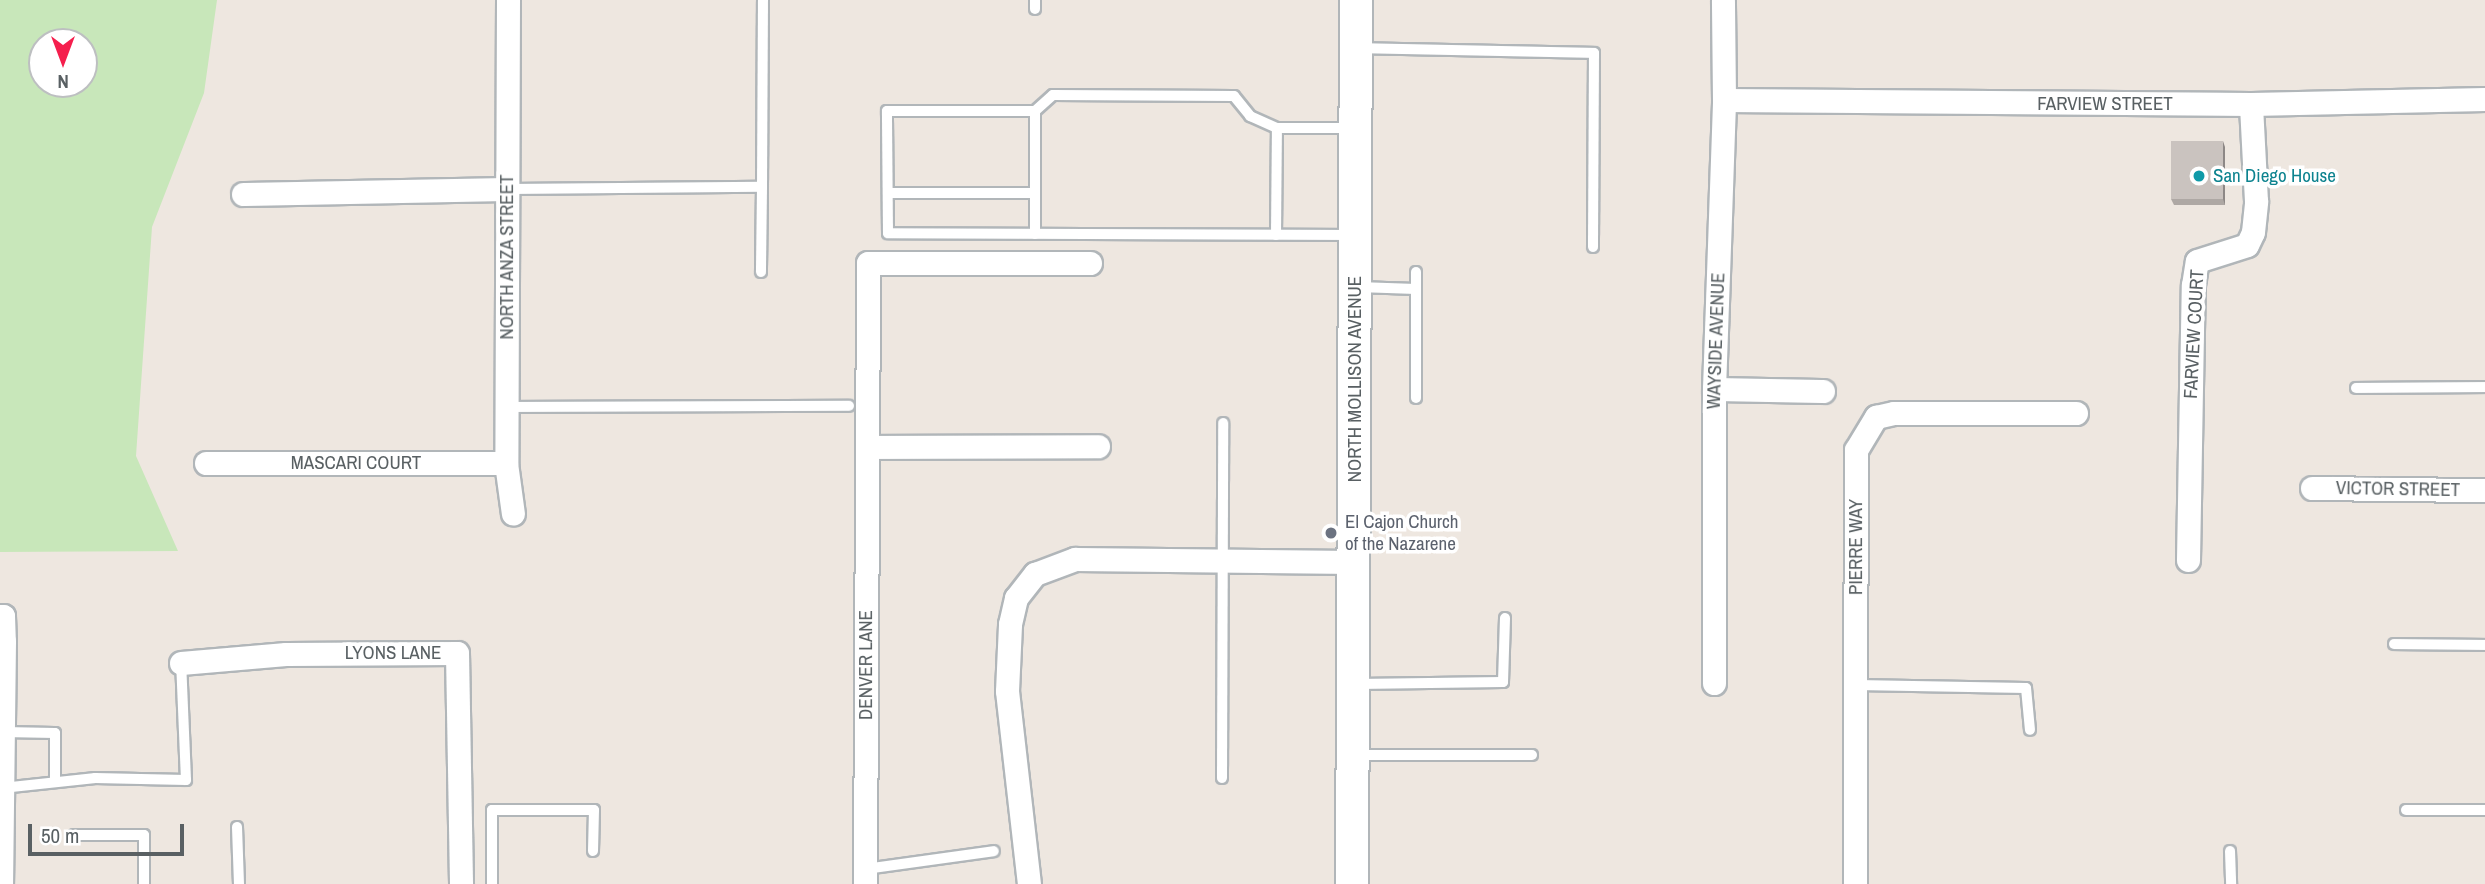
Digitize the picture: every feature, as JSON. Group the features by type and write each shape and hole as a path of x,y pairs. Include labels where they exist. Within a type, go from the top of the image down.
{"main road":[{"name":"NORTH MOLLISON AVENUE","path":"1352,884 1356,0"}],"street":[{"name":"NORTH ANZA STREET","path":"508,0 506,463 513,514"},
{"name":"WAYSIDE AVENUE","path":"1714,683 1714,389 1724,100 1723,0"},
{"name":"FARVIEW STREET","path":"1724,100 2251,104 2485,99"},
{"name":"FARVIEW COURT","path":"2188,560 2193,285 2197,261 2247,245 2253,232 2256,201 2251,104"},
{"path":"243,194 508,189"},
{"name":"DENVER LANE","path":"865,877 867,263 1090,263"},
{"path":"1714,389 1823,391"},
{"name":"PIERRE WAY","path":"1855,884 1856,450 1876,417 1894,413 2076,413"},
{"path":"868,447 1098,446"},
{"name":"MASCARI COURT","path":"206,463 506,463"},
{"name":"VICTOR STREET","path":"2312,488 2485,490"},
{"path":"1029,884 1007,691 1010,624 1016,597 1035,574 1075,558 1354,562"},
{"path":"0,616 3,616 4,641 1,884"},
{"name":"LYONS LANE","path":"181,663 286,654 457,653 461,884"}],"lane":[{"path":"761,272 763,0"},
{"path":"1355,48 1594,53 1593,247"},
{"path":"1355,128 1277,128 1250,116 1234,96 1053,95 1035,111 887,110 888,233 1355,235"},
{"path":"1035,111 1035,234"},
{"path":"1276,235 1277,128"},
{"path":"508,189 762,187"},
{"path":"888,193 1035,193"},
{"path":"1416,272 1416,398"},
{"path":"1355,287 1416,289"},
{"path":"2356,388 2485,387"},
{"path":"507,407 849,406"},
{"path":"1222,778 1223,422"},
{"path":"1354,684 1503,682 1505,618"},
{"path":"2394,644 2485,645"},
{"path":"2,788 94,778 186,780 181,663"},
{"path":"1856,685 2026,688 2030,730"},
{"path":"3,732 55,733 55,781"},
{"path":"1353,755 1532,755"},
{"path":"492,884 492,810 594,810 593,851"},
{"path":"2406,810 2485,810"},
{"path":"237,827 239,884"},
{"path":"74,835 144,835 144,884"},
{"path":"865,877 994,850"},
{"path":"2230,851 2231,884"}],"green space":[{"path":"0,0 217,0 204,93 152,227 136,456 178,551 0,552"}],"building":[{"name":"San Diego House","path":"2171,141 2223,141 2223,199 2171,199"}],"place":[{"name":"San Diego House","path":"2199,176"},
{"name":"El Cajon Church of the Nazarene","path":"1331,533"}]}
